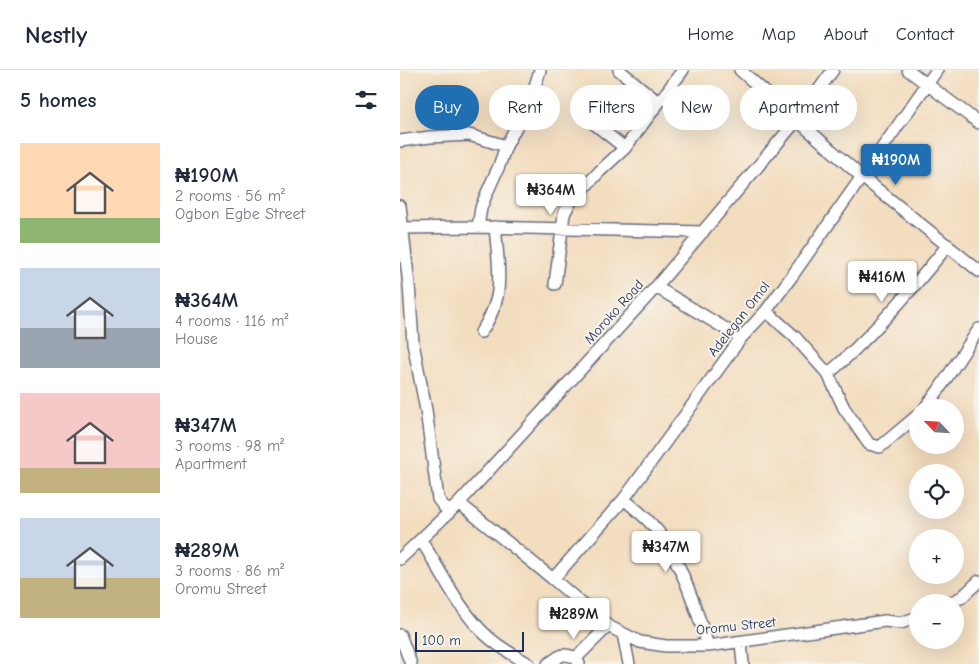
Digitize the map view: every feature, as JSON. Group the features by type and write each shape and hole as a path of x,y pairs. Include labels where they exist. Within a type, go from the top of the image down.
{"street":[{"path":"478,227 481,208 500,166 506,146 531,99 540,70"},
{"path":"619,70 658,102"},
{"path":"555,284 564,214 576,195 626,148 683,70"},
{"path":"740,70 757,85"},
{"name":"Moroko Road","path":"822,85 833,70"},
{"path":"908,70 979,123"},
{"name":"Adelegan Omol","path":"554,579 624,499 741,338 766,311 937,70"},
{"path":"602,130 626,148"},
{"name":"Moroko Road","path":"400,559 459,503 656,287 790,130"},
{"path":"809,130 862,177 979,271"},
{"path":"400,141 469,135 506,146"},
{"path":"400,206 413,343 426,410 438,499 449,513"},
{"path":"401,228 495,227 703,232"},
{"path":"481,332 493,310 497,297 495,227"},
{"path":"828,374 871,335 912,290 948,245"},
{"path":"656,287 741,338"},
{"path":"766,311 795,337 828,374 844,408 869,444 880,447 909,423"},
{"path":"932,399 979,329"},
{"path":"624,499 656,528 663,540 688,589 708,646"},
{"name":"Oromu Street","path":"459,503 554,579 608,626 640,642 666,646 708,646 884,621 901,623 909,620"},
{"path":"421,540 466,612 486,635 501,648 530,664"},
{"path":"964,595 979,581"},
{"path":"548,664 567,653 577,661 608,626"},
{"path":"623,634 630,664"},
{"path":"400,635 411,664"},
{"path":"741,642 743,664"}]}
